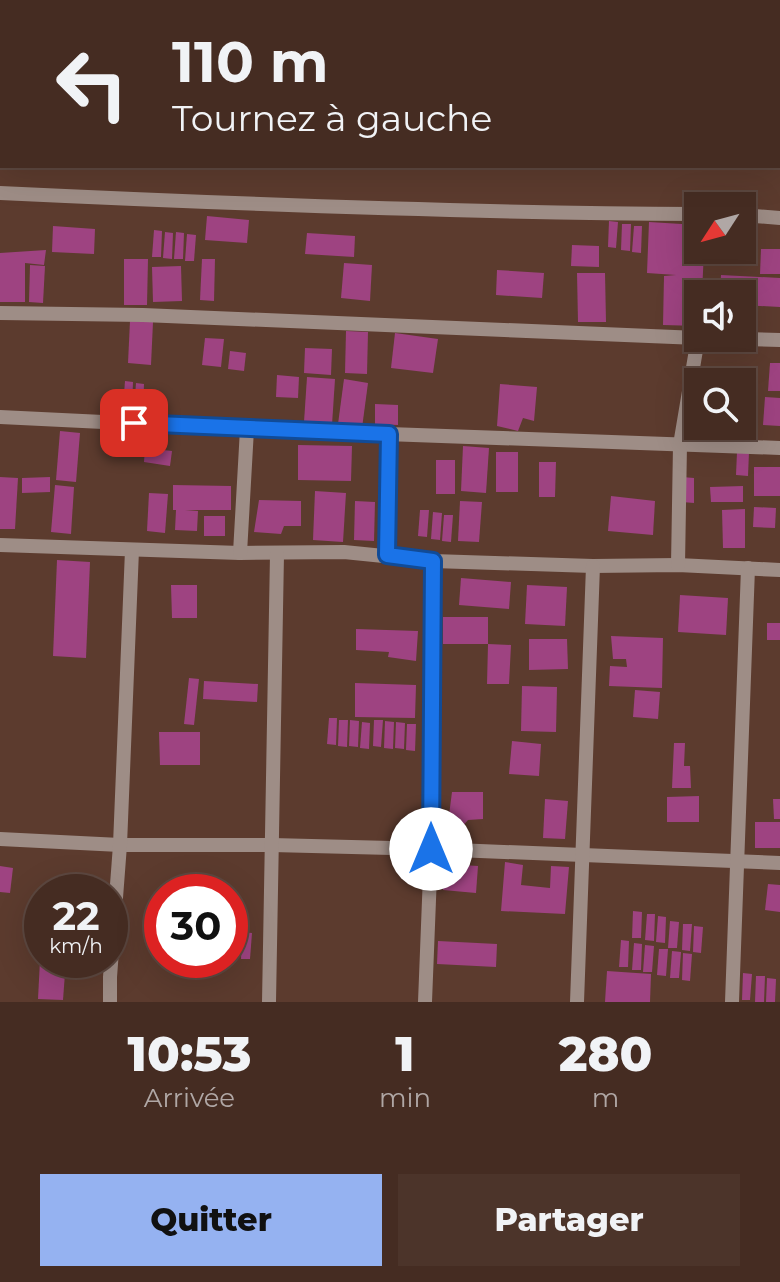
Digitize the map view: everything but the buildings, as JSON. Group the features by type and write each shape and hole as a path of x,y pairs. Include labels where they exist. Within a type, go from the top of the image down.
{"street":[{"path":"0,193 583,214 684,214"},
{"path":"756,216 780,218"},
{"path":"0,313 143,315 684,337"},
{"path":"756,339 780,340"},
{"path":"678,565 680,445 697,352"},
{"path":"0,417 780,448"},
{"path":"240,553 247,429"},
{"path":"387,555 389,434"},
{"path":"0,545 277,554 344,552 433,561 780,570"},
{"path":"110,1002 132,550"},
{"path":"269,1002 277,554"},
{"path":"425,1002 431,849 433,561"},
{"path":"577,1002 593,566"},
{"path":"732,1002 748,568"},
{"path":"0,839 120,845 431,849 780,863"}],"route":[{"path":"134,423 389,434 387,555 433,561 431,849"}]}
